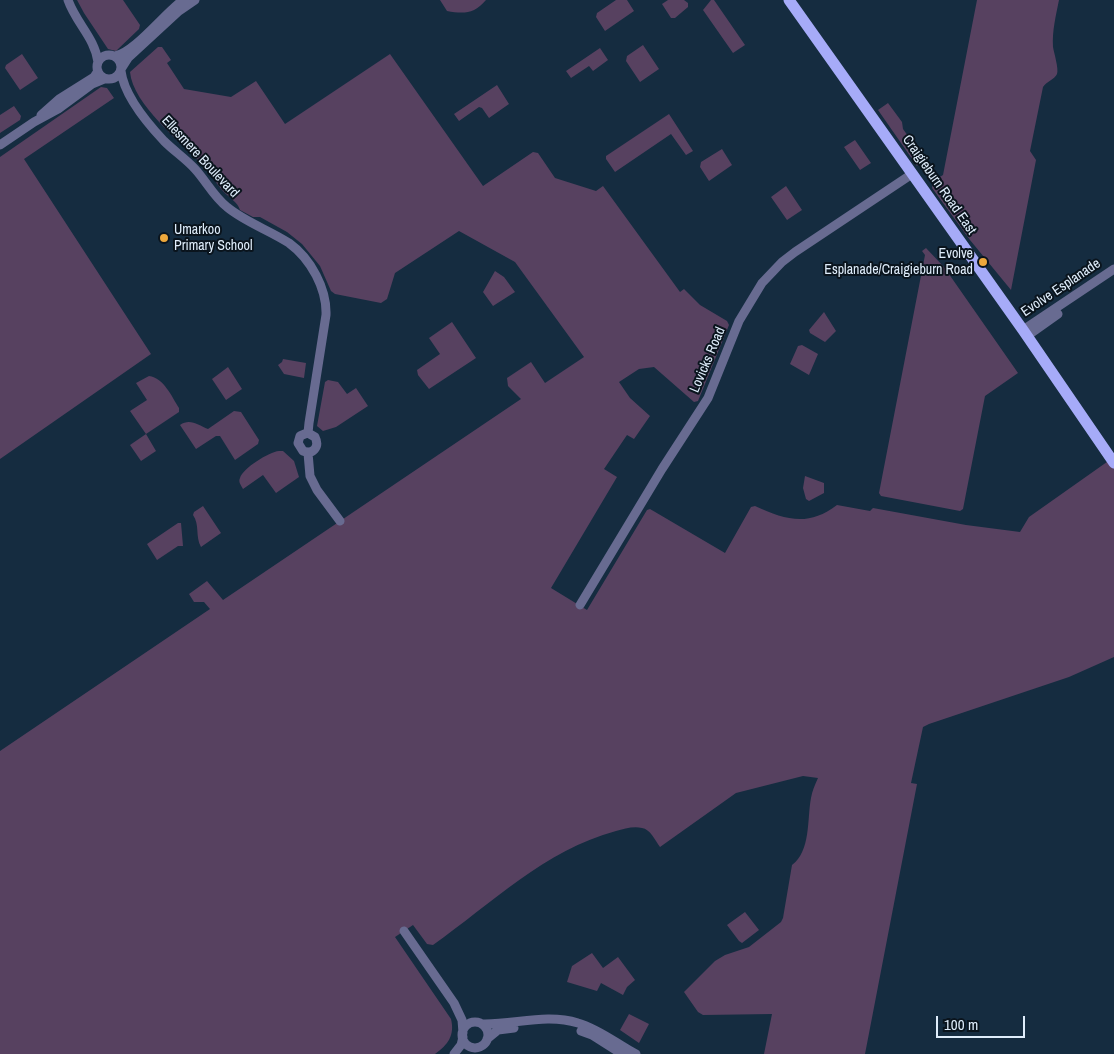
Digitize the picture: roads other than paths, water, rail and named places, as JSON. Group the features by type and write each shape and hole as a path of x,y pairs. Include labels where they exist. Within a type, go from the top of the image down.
{"main road":[{"name":"Craigieburn Road East","path":"789,0 1025,333 1114,463"}],"street":[{"path":"68,0 72,11 93,43 103,73 126,90"},
{"path":"103,73 116,78 128,58 183,0"},
{"path":"0,145 34,122 58,109 92,84 103,73 102,58 121,55 195,0"},
{"path":"93,43 120,63 121,70"},
{"name":"Ellesmere Boulevard","path":"121,70 126,90 163,139 192,166 220,201 240,216 289,243 304,257 318,278 326,306 326,315 307,433"},
{"name":"Lovicks Road","path":"580,605 662,469 708,398 740,321 762,283 782,262 795,252 912,174"},
{"name":"Evolve Esplanade","path":"1025,333 1114,269"},
{"name":"Evolve Esplanade","path":"1025,333 1114,276"},
{"path":"307,433 316,437 318,443 315,449 308,453 300,449 298,443 300,436 307,433"},
{"path":"308,453 310,476 317,490 340,521"},
{"path":"404,931 454,1003 462,1020 463,1035 467,1044 477,1047"},
{"path":"454,1003 464,1013 481,1023 487,1030 487,1039"},
{"path":"454,1054 462,1045 464,1028 470,1023 500,1024 532,1019 570,1021 595,1030 636,1054"},
{"path":"463,1054 470,1049 484,1044 498,1030 533,1025 562,1026 576,1029 592,1035 622,1054"}],"place":[{"name":"Umarkoo Primary School","path":"164,238"},
{"name":"Evolve Esplanade/Craigieburn Road","path":"983,262"}]}
